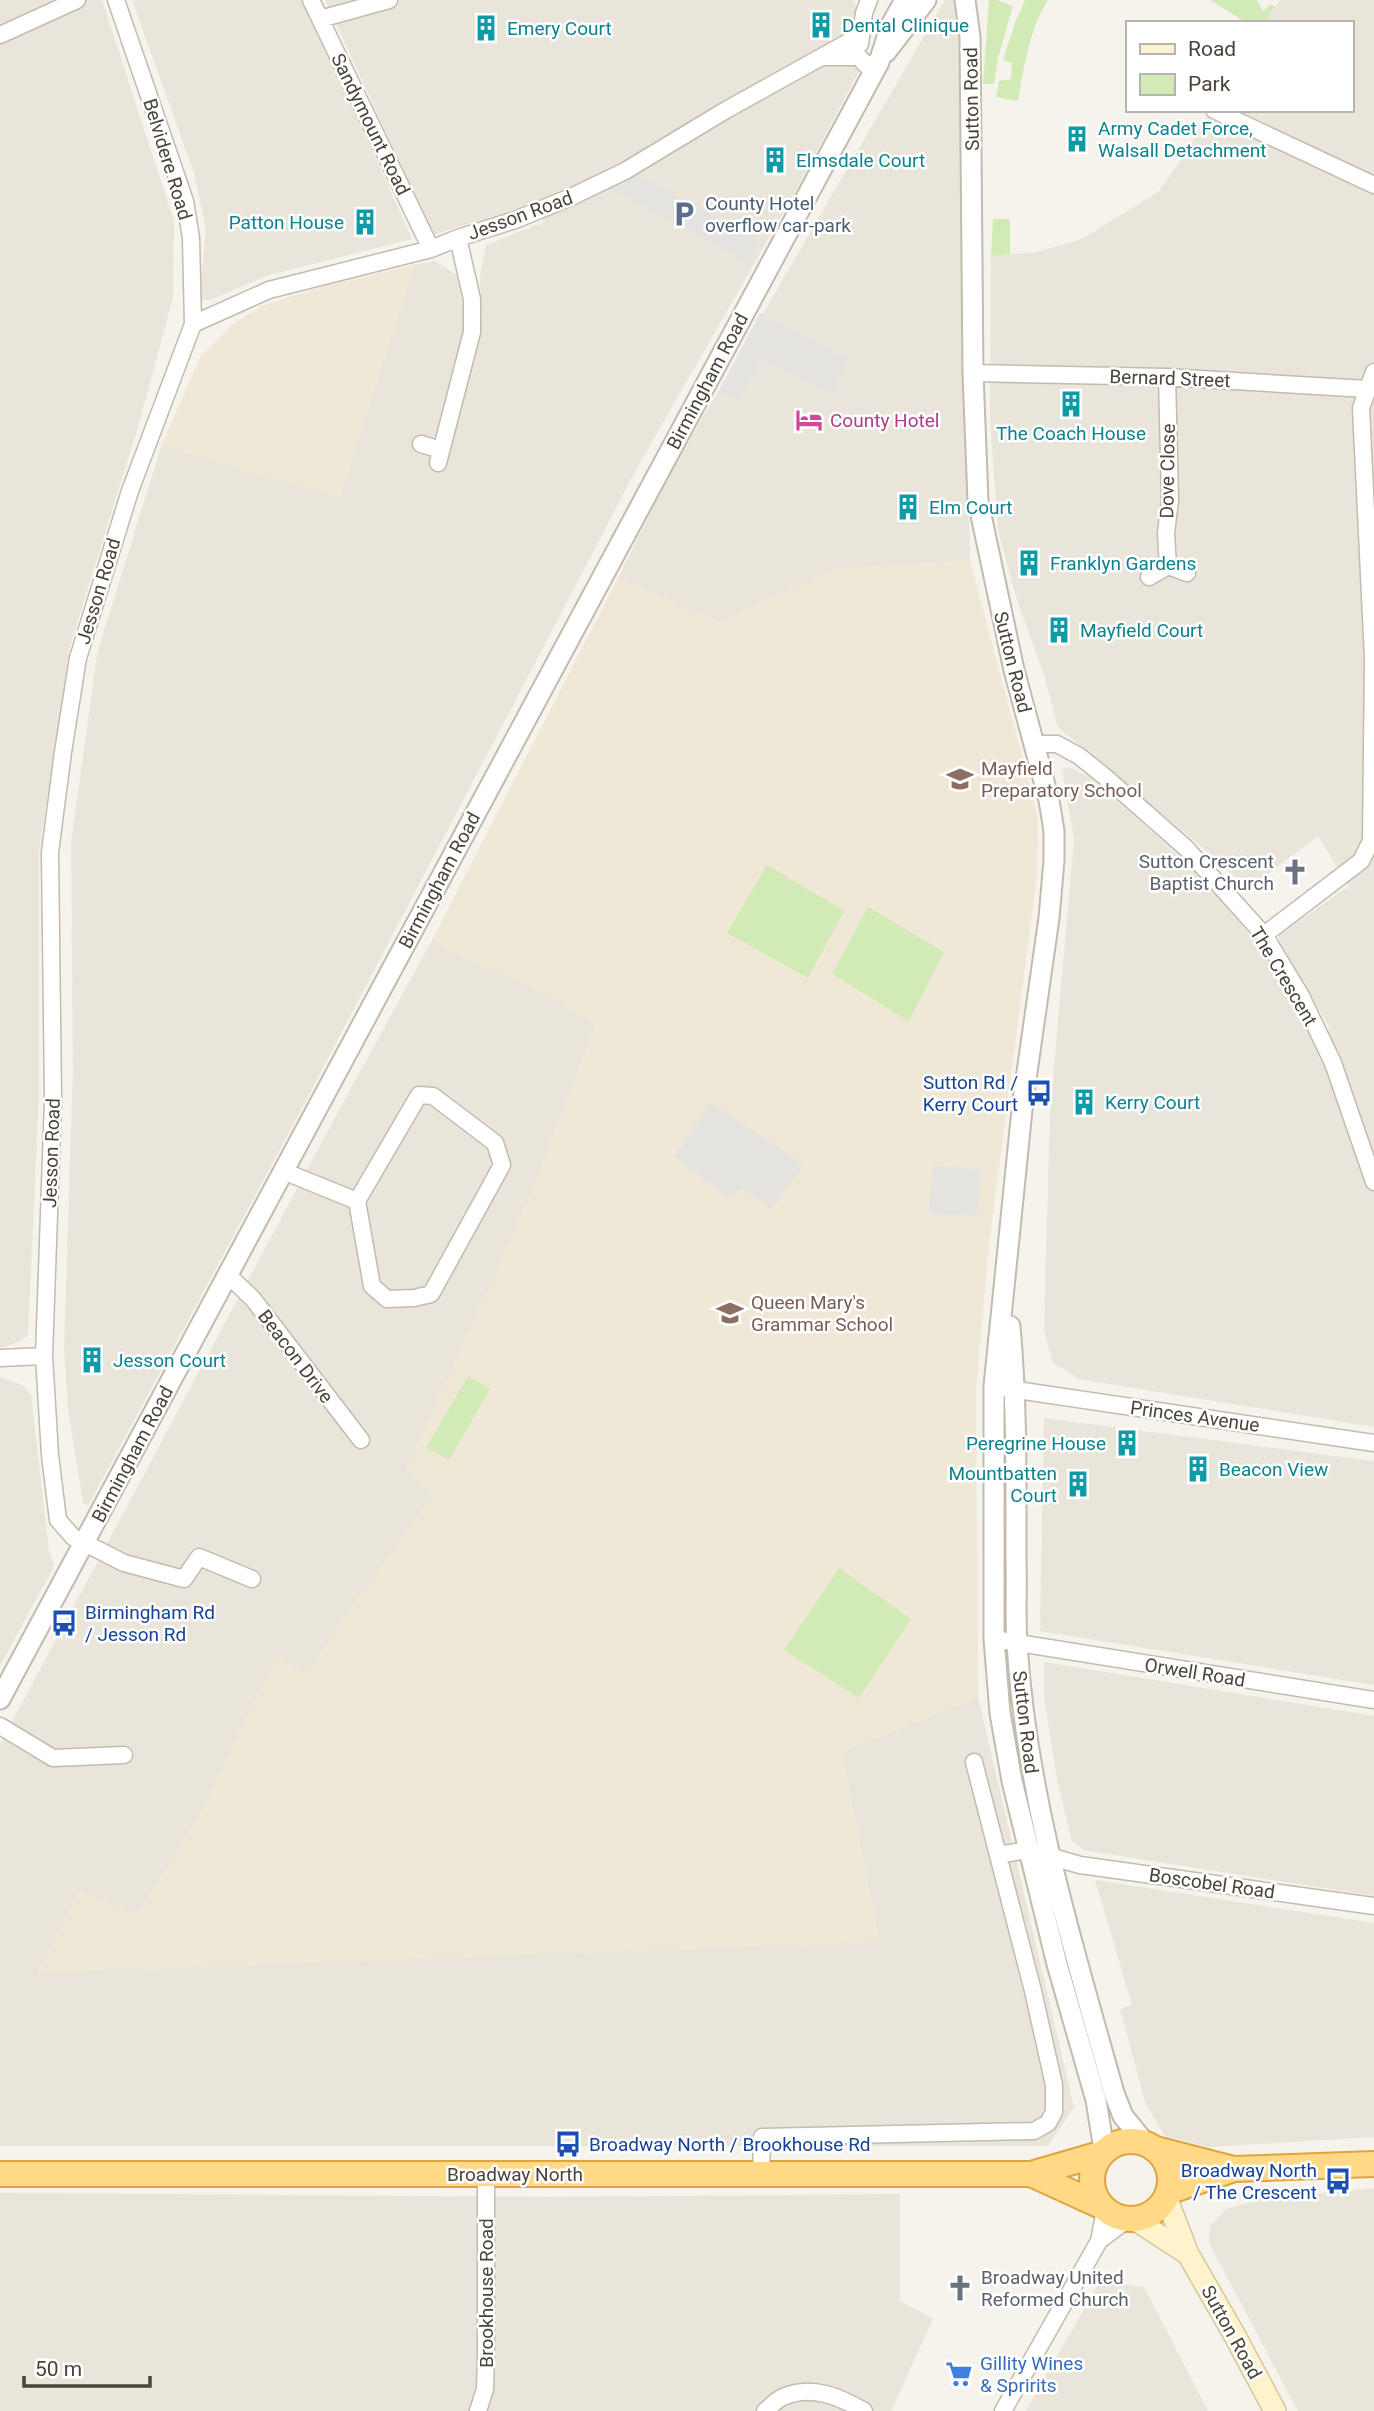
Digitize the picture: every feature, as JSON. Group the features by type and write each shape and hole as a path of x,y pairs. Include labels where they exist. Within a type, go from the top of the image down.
{"highway":[{"path":"1150,2146 1165,2159 1170,2171 1167,2195 1153,2213 1131,2219 1116,2217 1103,2208 1092,2190 1092,2171 1102,2152 1113,2144 1128,2140 1150,2146 1234,2169 1374,2164"},
{"name":"Broadway North","path":"0,2174 1031,2174 1102,2152"},
{"path":"1167,2195 1234,2169"},
{"name":"Broadway North","path":"1031,2174 1103,2208"}],"main road":[{"name":"Sutton Road","path":"1167,2195 1188,2255 1275,2411"},
{"name":"Sutton Road","path":"1131,2219 1188,2255"}],"street":[{"path":"0,35 77,0"},
{"name":"Belvidere Road","path":"116,0 185,201 191,238 193,324"},
{"name":"Sandymount Road","path":"311,0 430,249"},
{"path":"320,19 389,0"},
{"name":"Birmingham Road","path":"0,1699 878,62 891,25 905,0"},
{"name":"Birmingham Road","path":"878,62 926,0"},
{"name":"Sutton Road","path":"965,0 971,37 973,373 978,501 1014,670 1049,800 1054,831 1047,930 1023,1100 994,1386 995,1639 1000,1713 1012,1781 1057,1964 1096,2100 1102,2152"},
{"name":"Sutton Road","path":"971,37 977,0"},
{"path":"859,57 865,4"},
{"name":"Jesson Road","path":"252,1579 199,1557 184,1579 124,1563 73,1537 58,1520 50,1455 44,1356 53,1100 50,852 63,752 78,658 130,491 193,324 270,290 430,249 516,220 571,197 625,171 726,110 861,35"},
{"name":"Jesson Road","path":"821,57 859,57 866,65 878,62"},
{"path":"1218,112 1374,185"},
{"path":"421,444 440,456 472,332 472,299 458,238"},
{"path":"1264,935 1368,863 1371,841 1374,658 1369,484 1361,408 1374,372"},
{"name":"Bernard Street","path":"973,373 1167,377 1367,389"},
{"name":"Dove Close","path":"1167,377 1170,500 1166,533 1168,566"},
{"path":"1149,577 1168,566 1187,573"},
{"name":"The Crescent","path":"1034,744 1057,744 1079,756 1104,776 1186,848 1264,935 1301,996 1333,1063 1374,1182"},
{"path":"419,1096 433,1096 495,1143 499,1151 502,1165 431,1294 387,1299 372,1286 357,1201 419,1096"},
{"path":"283,1171 357,1201"},
{"name":"Beacon Drive","path":"228,1275 253,1299 361,1440"},
{"name":"Sutton Road","path":"1006,1283 1016,1389 1017,1643 1024,1717 1035,1788 1050,1856 1114,2093 1123,2116 1150,2146"},
{"path":"0,1358 44,1356"},
{"name":"Princes Avenue","path":"994,1386 1374,1443"},
{"name":"Orwell Road","path":"995,1639 1374,1700"},
{"path":"0,1726 53,1758 124,1755"},
{"path":"761,2173 762,2137 1034,2131 1048,2123 1054,2112 1054,2085 1033,1991 974,1762"},
{"path":"998,1855 1028,1850"},
{"name":"Boscobel Road","path":"1028,1850 1080,1865 1374,1906"},
{"name":"Brookhouse Road","path":"478,2411 485,2389 486,2365 486,2175"},
{"path":"1003,2411 1099,2241 1103,2208"},
{"path":"1099,2241 1131,2219"},
{"path":"765,2411 783,2397 816,2391 846,2400 864,2411"}],"shaded area":[{"path":"0,0 102,0 174,221 173,297 140,420 70,646 39,852 39,1094 28,1335 21,1341 4,1347 0,1347"},
{"path":"132,0 305,0 412,239 269,275 210,300 202,300 201,280 206,228 194,173"},
{"path":"325,0 853,0 858,11 849,57 859,71 798,187 636,470 292,1127 88,1506 83,1503 68,1409 64,1347 73,1071 71,843 97,654 162,444 256,474 340,496 414,265 435,261 457,275 464,311 482,314 480,278 486,245 544,222 536,203 433,235"},
{"path":"945,0 959,0 970,561 834,569 719,622 618,578 666,481"},
{"path":"1280,0 1374,0 1374,1427 1079,1379 1053,1363 1044,1330 1050,1113 1074,839 1062,771 1069,767 1088,776 1200,874 1264,952 1312,1038 1330,1028 1279,943 1279,935 1349,886 1318,836 1247,890 1221,863 1058,727 1044,675 1016,597 998,530 990,421 991,256 1036,252 1080,240 1158,192 1185,154 1209,112 1353,112 1353,21 1265,21"},
{"name":"County Hotel overflow car-park","path":"635,173 758,240 747,262 609,188"},
{"path":"414,265 340,496 256,474 162,444 201,356 233,324 262,306 325,286"},
{"path":"760,313 849,360 831,394 762,358 739,401 719,391"},
{"name":"Queen Mary's Grammar School","path":"970,561 1038,816 1037,876 989,1245 976,1390 978,1697 841,1752 879,1942 37,1973 79,1890 137,1915 203,1810 275,1656 308,1674 334,1632 433,1495 406,1469 533,1189 596,1024 535,989 431,942 618,578 719,622 834,569"},
{"path":"431,942 535,989 596,1024 533,1189 434,1494 334,1632 308,1675 275,1657 203,1810 137,1915 38,1972 879,1941 841,1752 978,1697 1074,2107 1048,2146 0,2146 0,1744"},
{"path":"710,1102 804,1165 772,1209 741,1188 731,1199 674,1157"},
{"path":"932,1166 981,1169 977,1216 929,1214"},
{"path":"0,1377 24,1386 31,1395 49,1550 54,1566 0,1666"},
{"path":"1044,1418 1374,1461 1374,1685 1040,1631"},
{"path":"1044,1662 1374,1716 1374,1896 1083,1850 1072,1841 1057,1780 1044,1697"},
{"path":"1095,1880 1374,1923 1374,2137 1208,2147 1165,2136 1146,2105 1120,2009 1132,2005"},
{"path":"1374,2188 1374,2411 1298,2411 1209,2243 1210,2226 1226,2209 1258,2200"},
{"path":"0,2193 550,2197 900,2194 900,2301 933,2319 891,2411 0,2411"},
{"path":"1100,2281 1144,2287 1208,2411 1026,2411"}],"green space":[{"path":"989,0 1013,6 998,58 994,84 983,84"},
{"path":"1025,0 1048,0 1032,36 1018,101 996,97 999,81 1011,79 1012,63 1003,60"},
{"path":"1210,0 1257,0 1263,11 1271,4 1275,7 1265,21 1244,21"},
{"path":"993,219 1010,219 1010,254 991,256"},
{"path":"767,865 844,911 808,978 727,933"},
{"path":"868,907 944,952 909,1021 832,974"},
{"path":"468,1376 490,1389 449,1460 426,1448"},
{"path":"839,1568 911,1619 859,1698 784,1650"}],"place":[{"name":"Dental Clinique","path":"821,25"},
{"name":"Emery Court","path":"486,28"},
{"name":"Army Cadet Force, Walsall Detachment","path":"1077,139"},
{"name":"Elmsdale Court","path":"775,160"},
{"name":"County Hotel overflow car-park","path":"684,214"},
{"name":"Patton House","path":"365,222"},
{"name":"The Coach House","path":"1071,404"},
{"name":"County Hotel","path":"809,420"},
{"name":"Elm Court","path":"908,507"},
{"name":"Franklyn Gardens","path":"1029,563"},
{"name":"Mayfield Court","path":"1059,630"},
{"name":"Mayfield Preparatory School","path":"960,779"},
{"name":"Sutton Crescent Baptist Church","path":"1295,872"},
{"name":"Sutton Rd / Kerry Court","path":"1039,1093"},
{"name":"Kerry Court","path":"1084,1102"},
{"name":"Queen Mary's Grammar School","path":"730,1313"},
{"name":"Jesson Court","path":"92,1360"},
{"name":"Peregrine House","path":"1127,1443"},
{"name":"Beacon View","path":"1198,1469"},
{"name":"Mountbatten Court","path":"1078,1484"},
{"name":"Birmingham Rd / Jesson Rd","path":"64,1623"},
{"name":"Broadway North / Brookhouse Rd","path":"568,2144"},
{"name":"Broadway North / The Crescent","path":"1338,2181"},
{"name":"Broadway United Reformed Church","path":"960,2288"},
{"name":"Gillity Wines & Spririts","path":"959,2374"}]}
